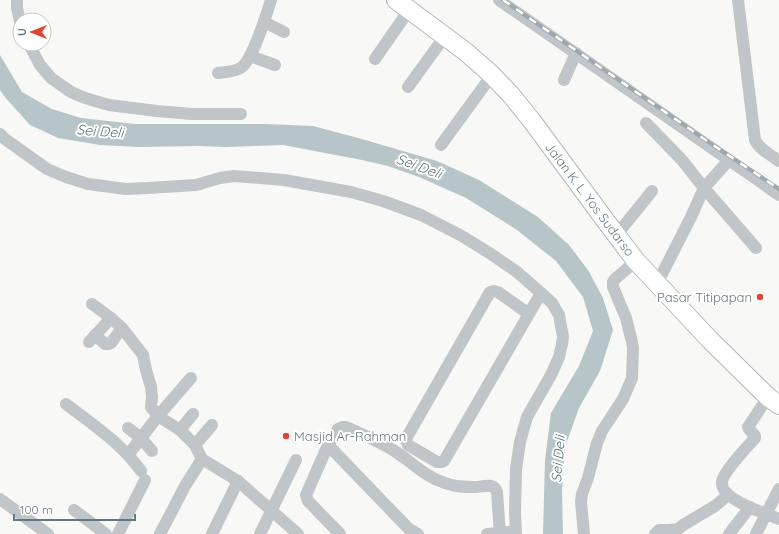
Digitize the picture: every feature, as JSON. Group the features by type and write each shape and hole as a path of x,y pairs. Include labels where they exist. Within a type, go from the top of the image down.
{"highway":[{"name":"Jalan K. L. Yos Sudarso","path":"406,3 466,52 492,75 511,95 636,261 706,329 740,357 775,398"},
{"name":"Jalan K. L. Yos Sudarso","path":"406,3 470,42 491,60 518,88 560,140 623,227 706,329"}],"street":[{"path":"17,0 18,12"},
{"path":"218,73 239,69 245,63 250,56 271,0"},
{"path":"499,0 779,195"},
{"path":"738,0 755,140 761,148 779,161"},
{"path":"375,59 406,3"},
{"path":"264,22 284,32"},
{"path":"408,87 445,36"},
{"path":"33,52 40,65 51,78 71,92 85,98 108,104 157,111 192,114 241,114"},
{"path":"564,80 576,53"},
{"path":"250,56 275,65"},
{"path":"441,145 492,75"},
{"path":"646,122 682,160 756,248"},
{"path":"0,134 47,169 88,184 126,189 148,188 196,185 220,178 234,176 284,180 351,192 383,201 421,215 462,236 517,272 552,303 562,326 563,336 559,357 551,375 527,417 520,442 516,469 516,533 487,534"},
{"path":"662,274 704,188 729,160"},
{"path":"623,227 652,191"},
{"path":"584,534 581,502 582,494 588,478 597,443 602,431 623,399 632,378 632,342 626,318 613,287 613,282 636,261"},
{"path":"529,314 498,292 490,292 407,437 406,440 408,445 437,462 444,461 529,314 541,293"},
{"path":"92,304 122,328 143,354 151,387 151,407 158,416 180,430 195,445 202,459 238,481 298,534"},
{"path":"110,318 92,338 105,344 109,344 122,328"},
{"path":"128,455 158,416 191,378"},
{"path":"775,398 748,427 755,438 735,461 722,480 723,488 728,495 750,507 779,519"},
{"path":"66,404 102,431 128,455 143,476 118,534"},
{"path":"180,430 193,414"},
{"path":"195,445 212,425"},
{"path":"340,534 306,498 307,492 328,445 338,429 346,427 370,437 394,450 422,471 445,483 469,487 492,486 497,492 500,534"},
{"path":"128,428 141,438 152,451"},
{"path":"328,445 409,529 418,534"},
{"path":"160,534 185,486 202,459"},
{"path":"260,534 296,460"},
{"path":"212,534 238,481"},
{"path":"756,534 779,489"},
{"path":"655,534 662,530 678,529 715,506 728,495"},
{"path":"0,499 48,534"},
{"path":"729,534 750,507"},
{"path":"74,510 106,534"}],"water":[{"name":"Sei Deli","path":"0,55 22,92 52,109 81,118 135,124 266,124 313,126 437,161 479,180 538,217 569,245 588,270 603,298 613,330 600,371 579,408 565,447 562,491 563,534 543,534 545,460 551,413 579,366 593,331 583,297 556,261 517,230 466,198 419,177 388,166 283,145 226,147 138,147 100,145 58,138 30,125 4,96 0,90"}],"railway":[{"path":"503,0 779,189"}],"place":[{"name":"Pasar Titipapan","path":"760,297"},
{"name":"Masjid Ar-Rahman","path":"286,436"}]}
